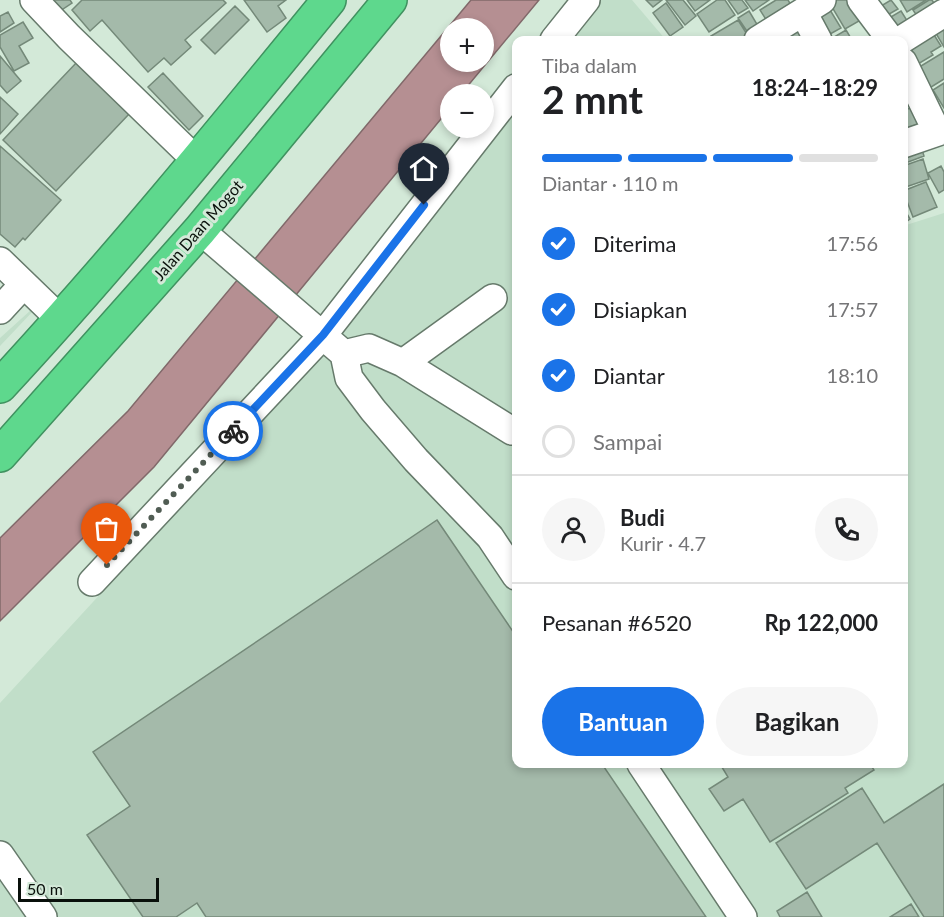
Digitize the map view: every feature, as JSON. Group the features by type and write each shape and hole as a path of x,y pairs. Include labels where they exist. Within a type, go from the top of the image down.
{"highway":[{"path":"0,386 61,320 198,162 329,0"},
{"name":"Jalan Daan Mogot","path":"0,455 206,234 390,0"}],"street":[{"path":"34,0 198,162"},
{"path":"557,36 586,0"},
{"path":"861,0 888,36"},
{"path":"764,36 812,6 817,36"},
{"path":"907,36 944,13"},
{"path":"908,71 941,131 908,142"},
{"path":"92,582 320,333 512,93"},
{"path":"206,234 344,354 349,378 373,410 490,537 512,570"},
{"path":"0,261 61,320"},
{"path":"0,310 23,285"},
{"path":"403,363 494,298"},
{"path":"344,354 369,348 403,363 512,431"},
{"path":"643,768 742,917"},
{"path":"0,855 43,917"}],"shaded area":[{"path":"471,0 539,0 494,54 494,18 456,18"},
{"path":"592,0 632,0 663,36 564,36"},
{"path":"440,37 440,72 479,72 469,84 440,84 440,120 154,467 0,621 0,538 128,411"},
{"path":"512,103 512,768 908,768 908,224 944,213 944,917 0,917 0,703 301,376 485,138 494,138 494,126"},
{"path":"53,290 0,346 0,338"}],"building":[{"path":"44,0 70,0 72,3 54,15"},
{"path":"82,0 223,0 226,3 185,40 191,47 171,65 164,58 148,72 102,20 90,31 72,10"},
{"path":"244,0 286,0 278,6 286,18 267,32"},
{"path":"646,0 662,0 653,7"},
{"path":"666,0 683,0 696,16 685,25"},
{"path":"687,0 710,0 695,11"},
{"path":"717,0 725,0 735,15 709,32 697,14"},
{"path":"728,0 742,0 748,8 738,14"},
{"path":"745,0 769,0 753,11"},
{"path":"776,0 788,0 794,10 770,26 760,10"},
{"path":"856,0 866,17 845,29 829,2"},
{"path":"891,0 898,9 877,21 871,12"},
{"path":"900,0 926,0 907,12"},
{"path":"932,0 941,14 923,25 913,10"},
{"path":"666,3 683,27 670,36 653,13"},
{"path":"827,5 841,28 827,36 822,36 810,14"},
{"path":"235,6 249,20 215,54 201,40"},
{"path":"749,11 761,31 750,36 738,18"},
{"path":"901,11 911,27 893,36 884,21"},
{"path":"8,12 14,23 0,32 0,16"},
{"path":"944,17 944,47 931,25"},
{"path":"738,20 748,36 711,36"},
{"path":"23,22 33,38 19,46 29,63 14,71 0,47 0,35"},
{"path":"794,22 802,36 784,36"},
{"path":"846,30 850,36 836,36"},
{"path":"931,30 941,46 931,52 933,55 913,67 908,58 908,46"},
{"path":"944,52 944,79 928,89 916,69"},
{"path":"0,56 21,81 7,93 0,85"},
{"path":"77,62 130,113 56,191 3,140"},
{"path":"163,73 203,116 189,130 148,87"},
{"path":"944,83 944,108 933,90"},
{"path":"0,97 18,114 0,134"},
{"path":"911,107 920,123 908,129 908,109"},
{"path":"919,140 924,156 908,162 908,144"},
{"path":"0,146 61,200 25,240 23,238 15,247 0,234"},
{"path":"923,159 929,179 908,186 908,164"},
{"path":"941,166 944,172 944,190 939,193 928,173"},
{"path":"926,182 937,207 913,217 908,204 908,189"},
{"path":"437,520 512,630 512,768 605,768 706,917 206,917 197,903 176,917 143,917 87,835 130,806 93,752"},
{"path":"722,768 873,768 874,770 845,788 848,793 770,842 743,799 724,811 709,789 728,777"},
{"path":"944,784 944,917 924,917 877,843 806,889 776,843 862,788 884,823"},
{"path":"807,892 822,917 780,917 777,911"},
{"path":"911,904 919,917 890,917"}],"way so far":[{"path":"107,565 233,431"}],"route":[{"path":"233,431 323,335 424,205"}]}
